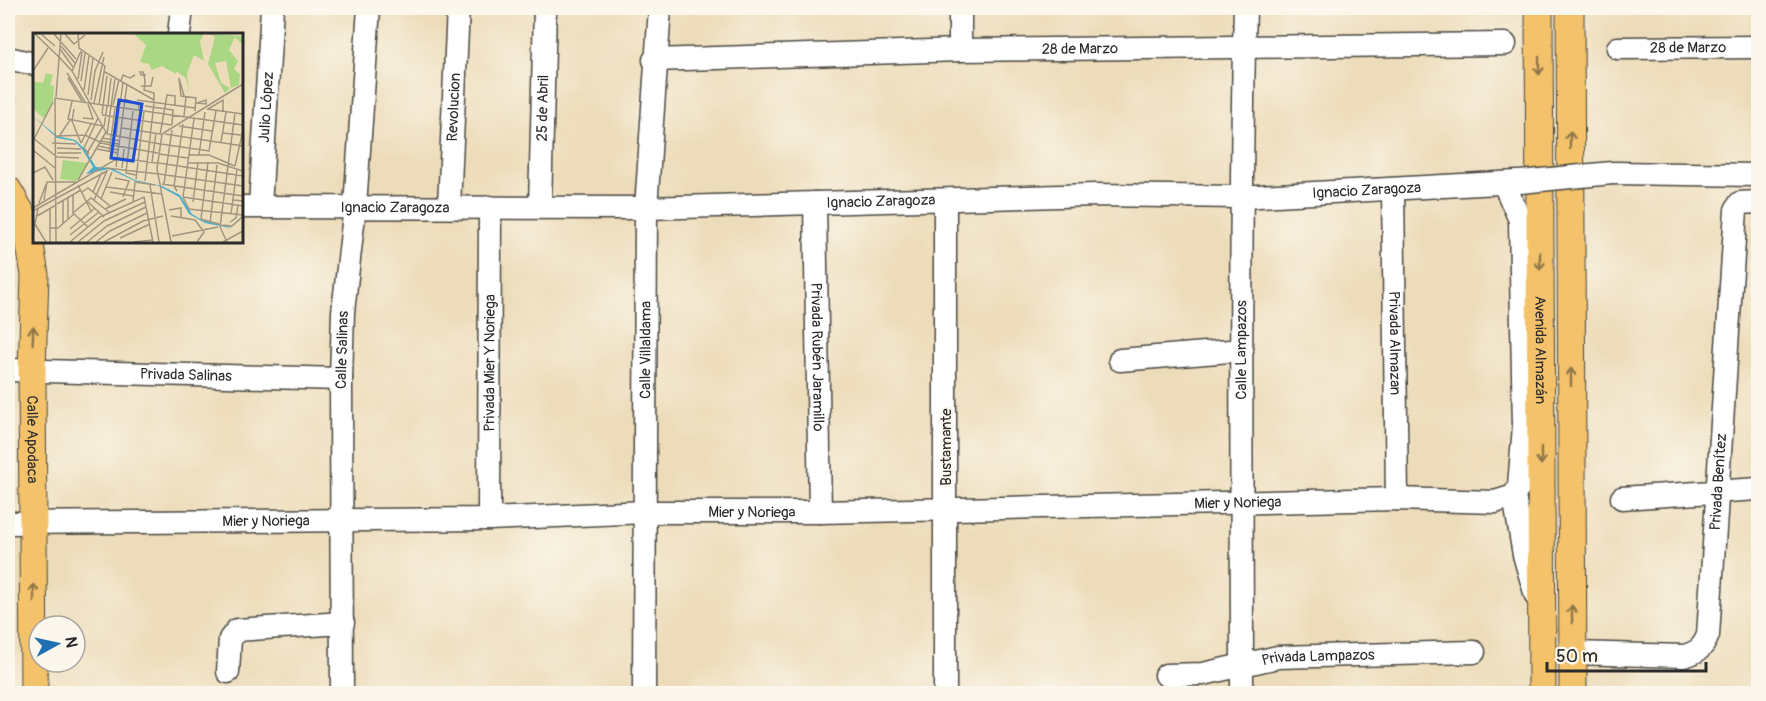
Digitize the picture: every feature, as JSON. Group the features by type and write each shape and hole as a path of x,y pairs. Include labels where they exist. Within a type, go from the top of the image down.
{"main road":[{"name":"Avenida Almazán","path":"1539,8 1542,693"},
{"name":"Avenida Almazán","path":"1570,8 1573,693"},
{"name":"Calle Apodaca","path":"8,190 22,220 35,275 20,370 20,523 34,693"}],"street":[{"path":"179,33 182,8"},
{"name":"Julio López","path":"251,207 272,8"},
{"name":"Calle Salinas","path":"342,693 340,379 347,265 355,206 369,8"},
{"name":"Revolucion","path":"449,206 458,8"},
{"name":"25 de Abril","path":"540,207 545,8"},
{"name":"Calle Villaldama","path":"644,693 646,208 654,60 660,8"},
{"path":"960,8 960,50"},
{"name":"Calle Lampazos","path":"1242,693 1244,504 1240,197 1245,8"},
{"name":"28 de Marzo","path":"654,60 960,50 1244,49 1505,44"},
{"name":"28 de Marzo","path":"1618,48 1758,48"},
{"path":"8,58 33,64"},
{"name":"Ignacio Zaragoza","path":"251,207 646,208 1094,195 1240,197 1512,183 1612,173 1758,175"},
{"path":"1512,183 1520,220 1524,426 1519,486 1505,499 1542,614"},
{"name":"Privada Almazan","path":"1393,189 1397,499"},
{"name":"Bustamante","path":"945,200 945,693"},
{"name":"Privada Benítez","path":"1573,653 1684,656 1700,650 1708,635 1737,206 1744,202 1758,202"},
{"name":"Privada Rubén Jaramillo","path":"816,203 820,512"},
{"name":"Privada Mier Y Noriega","path":"489,519 490,207"},
{"path":"1120,360 1242,350"},
{"name":"Privada Salinas","path":"20,370 340,379"},
{"path":"1622,498 1758,489"},
{"name":"Mier y Noriega","path":"20,523 489,519 645,512 820,512 1397,499 1505,499"},
{"path":"228,672 230,639 237,630 343,623"},
{"name":"Privada Lampazos","path":"1166,675 1203,674 1278,657 1474,652"}]}
